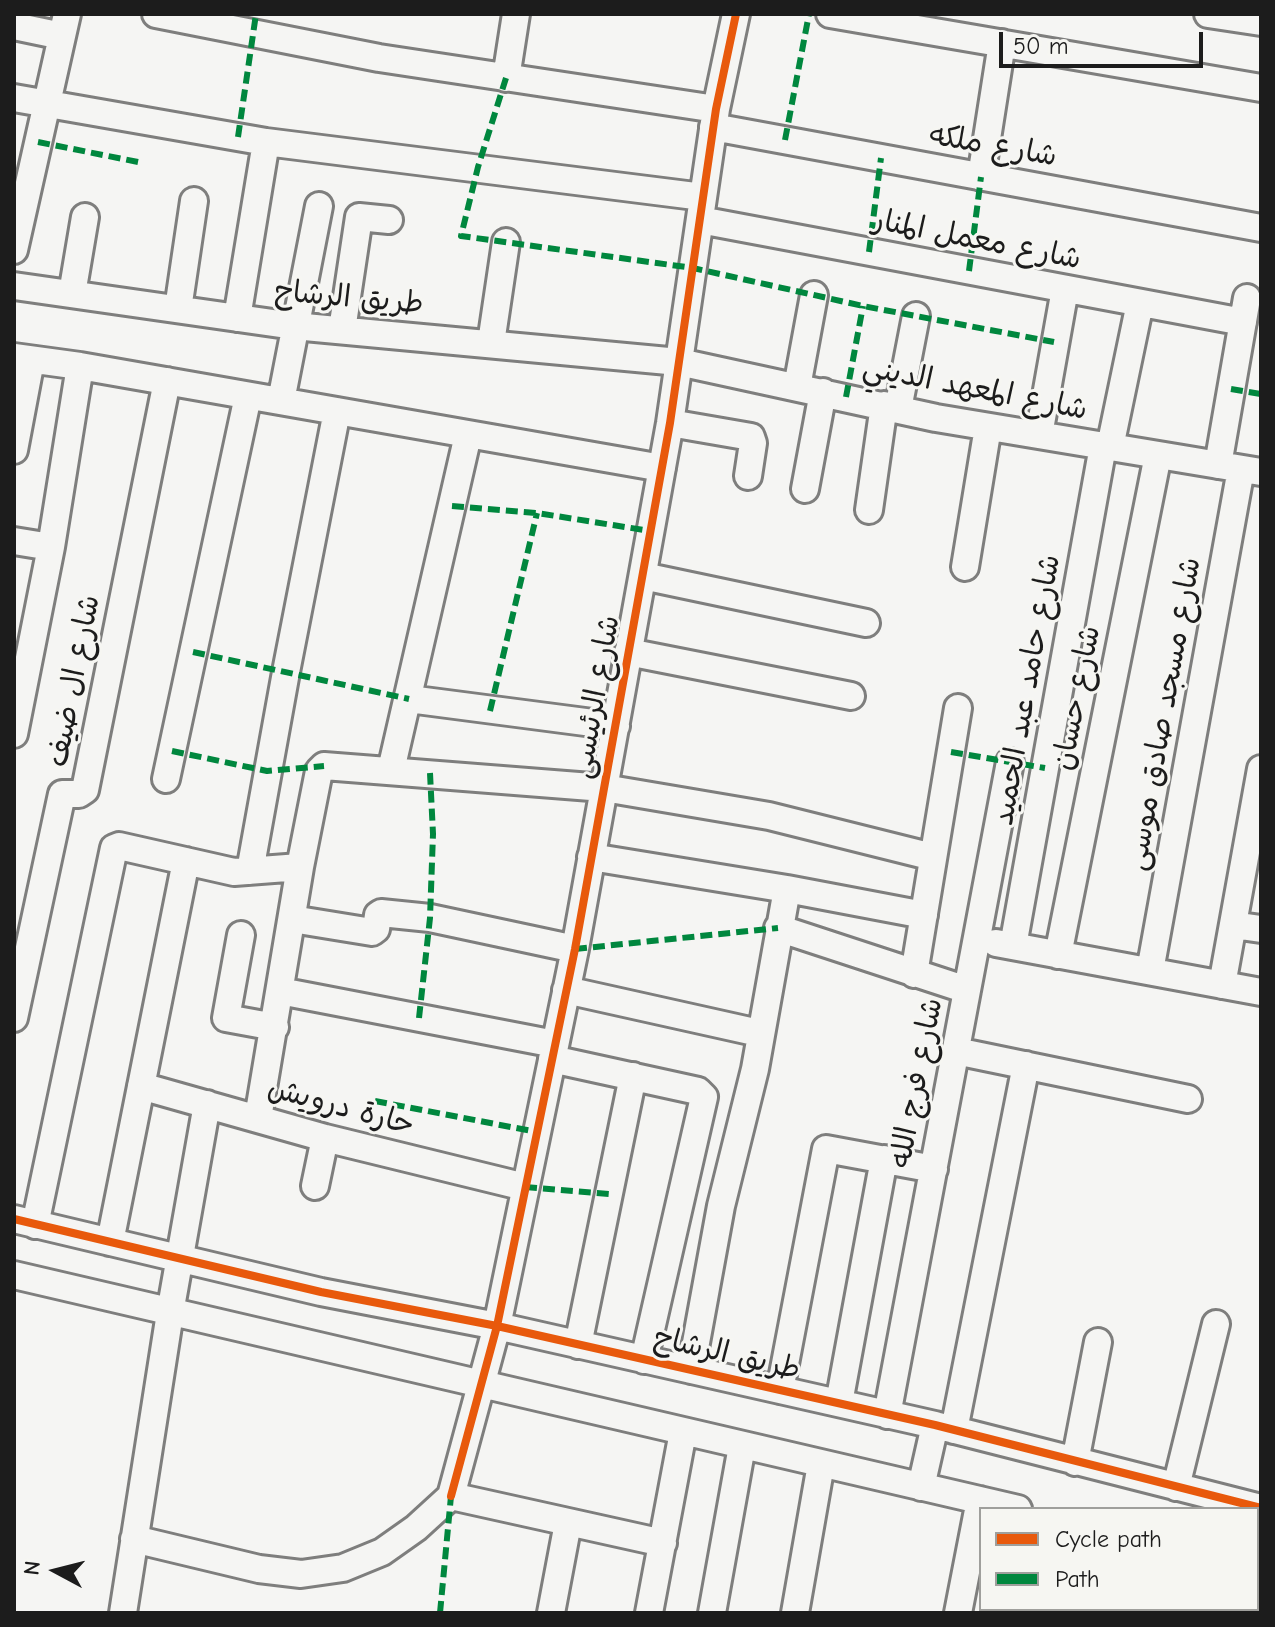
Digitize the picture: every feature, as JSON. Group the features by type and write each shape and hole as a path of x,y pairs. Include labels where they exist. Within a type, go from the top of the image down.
{"street":[{"name":"شارع ملكه","path":"156,14 714,118 981,177 1261,228"},
{"path":"506,78 516,14"},
{"name":"شارع الرئيسى","path":"451,1496 497,1326 575,949 670,423 714,118 736,14"},
{"path":"830,14 1261,88"},
{"path":"1208,14 1247,18"},
{"path":"14,26 64,25 14,250"},
{"path":"981,177 1002,43"},
{"name":"شارع معمل المنار","path":"14,98 266,142 478,167 701,209 1140,303 1245,310"},
{"path":"237,318 266,142"},
{"path":"178,309 194,201"},
{"path":"281,401 319,206"},
{"path":"72,294 85,217"},
{"path":"342,330 359,217 389,220"},
{"path":"491,343 506,242"},
{"name":"طريق الرشاح","path":"14,286 294,326 679,362"},
{"path":"1039,435 1065,289"},
{"path":"797,387 814,295"},
{"name":"شارع حامد عبد الحميد","path":"1013,946 1107,446 1140,303"},
{"name":"شارع مسجد صادق موسى","path":"1150,971 1240,469 1245,310"},
{"path":"869,510 891,407 916,316"},
{"path":"14,450 23,359 80,366 662,468"},
{"name":"شارع المعهد الديني","path":"679,362 988,427 1240,469"},
{"path":"14,734 51,547 80,366"},
{"name":"شارع ال ضيف","path":"14,1018 62,794 79,794 85,790 167,381"},
{"path":"805,489 823,392"},
{"path":"166,779 248,396"},
{"path":"250,871 337,411"},
{"path":"670,423 751,437 753,443 748,476"},
{"path":"965,567 988,427"},
{"path":"391,770 468,435"},
{"name":"شارع حسان","path":"1058,955 1158,455"},
{"path":"14,541 51,547"},
{"path":"643,576 866,623"},
{"path":"628,652 851,696"},
{"path":"409,699 616,726"},
{"path":"914,974 958,708"},
{"name":"شارع فرج الله","path":"887,1415 1010,762"},
{"path":"258,1118 300,867 321,768 324,766 604,788 758,813 933,857"},
{"path":"1222,985 1261,769"},
{"path":"25,1222 114,848 119,846 234,872 300,867"},
{"path":"591,857 924,915"},
{"path":"110,1242 186,861"},
{"path":"691,1370 721,1206 755,1069 787,889"},
{"path":"292,919 372,932 381,913 430,918 575,949"},
{"path":"1233,925 1261,929"},
{"path":"778,928 967,990"},
{"path":"241,935 226,1018 275,1027"},
{"path":"977,940 1261,992"},
{"path":"566,990 759,1033"},
{"path":"280,991 554,1052 633,1076 698,1091 703,1095 705,1100 644,1360"},
{"path":"956,1051 1188,1099"},
{"path":"921,1487 944,1428 1026,1065"},
{"path":"578,1345 633,1076"},
{"name":"حارة درويش","path":"141,1086 325,1138 525,1187"},
{"path":"123,1613 207,1104"},
{"path":"315,1186 325,1138"},
{"path":"780,1390 824,1151 828,1148 934,1169"},
{"path":"839,1403 884,1159"},
{"name":"طريق الرشاح","path":"25,1222 110,1242 179,1266 497,1326 839,1403 1250,1507"},
{"path":"14,1275 172,1307 480,1385 1010,1507"},
{"path":"1176,1487 1216,1324"},
{"path":"1075,1462 1098,1342"},
{"path":"649,1613 683,1432"},
{"path":"712,1613 742,1446"},
{"path":"795,1613 821,1464"},
{"path":"134,1539 259,1569 301,1574 343,1568 382,1552 416,1528 451,1496 663,1543"},
{"path":"958,1613 980,1500"},
{"path":"551,1613 568,1523"}],"marked path":[{"path":"238,137 256,14"},
{"path":"785,140 809,14"},
{"path":"506,78 478,167 461,236 693,268 863,306 1054,342"},
{"path":"38,142 143,163"},
{"path":"869,252 881,158"},
{"path":"969,271 981,177"},
{"path":"846,397 863,306"},
{"path":"1231,389 1261,394"},
{"path":"452,506 537,513 650,531"},
{"path":"490,711 537,513"},
{"path":"193,652 409,699"},
{"path":"172,751 267,771 324,766"},
{"path":"951,752 1045,768"},
{"path":"419,1018 430,918 433,834 430,773"},
{"path":"575,949 778,928"},
{"path":"375,1101 537,1132"},
{"path":"525,1187 609,1194"},
{"path":"440,1613 451,1496"}],"cycle path":[{"path":"451,1496 497,1326 575,949 670,423 716,109 736,14"},
{"path":"14,1219 321,1292 497,1326 935,1425 1257,1507"}]}
